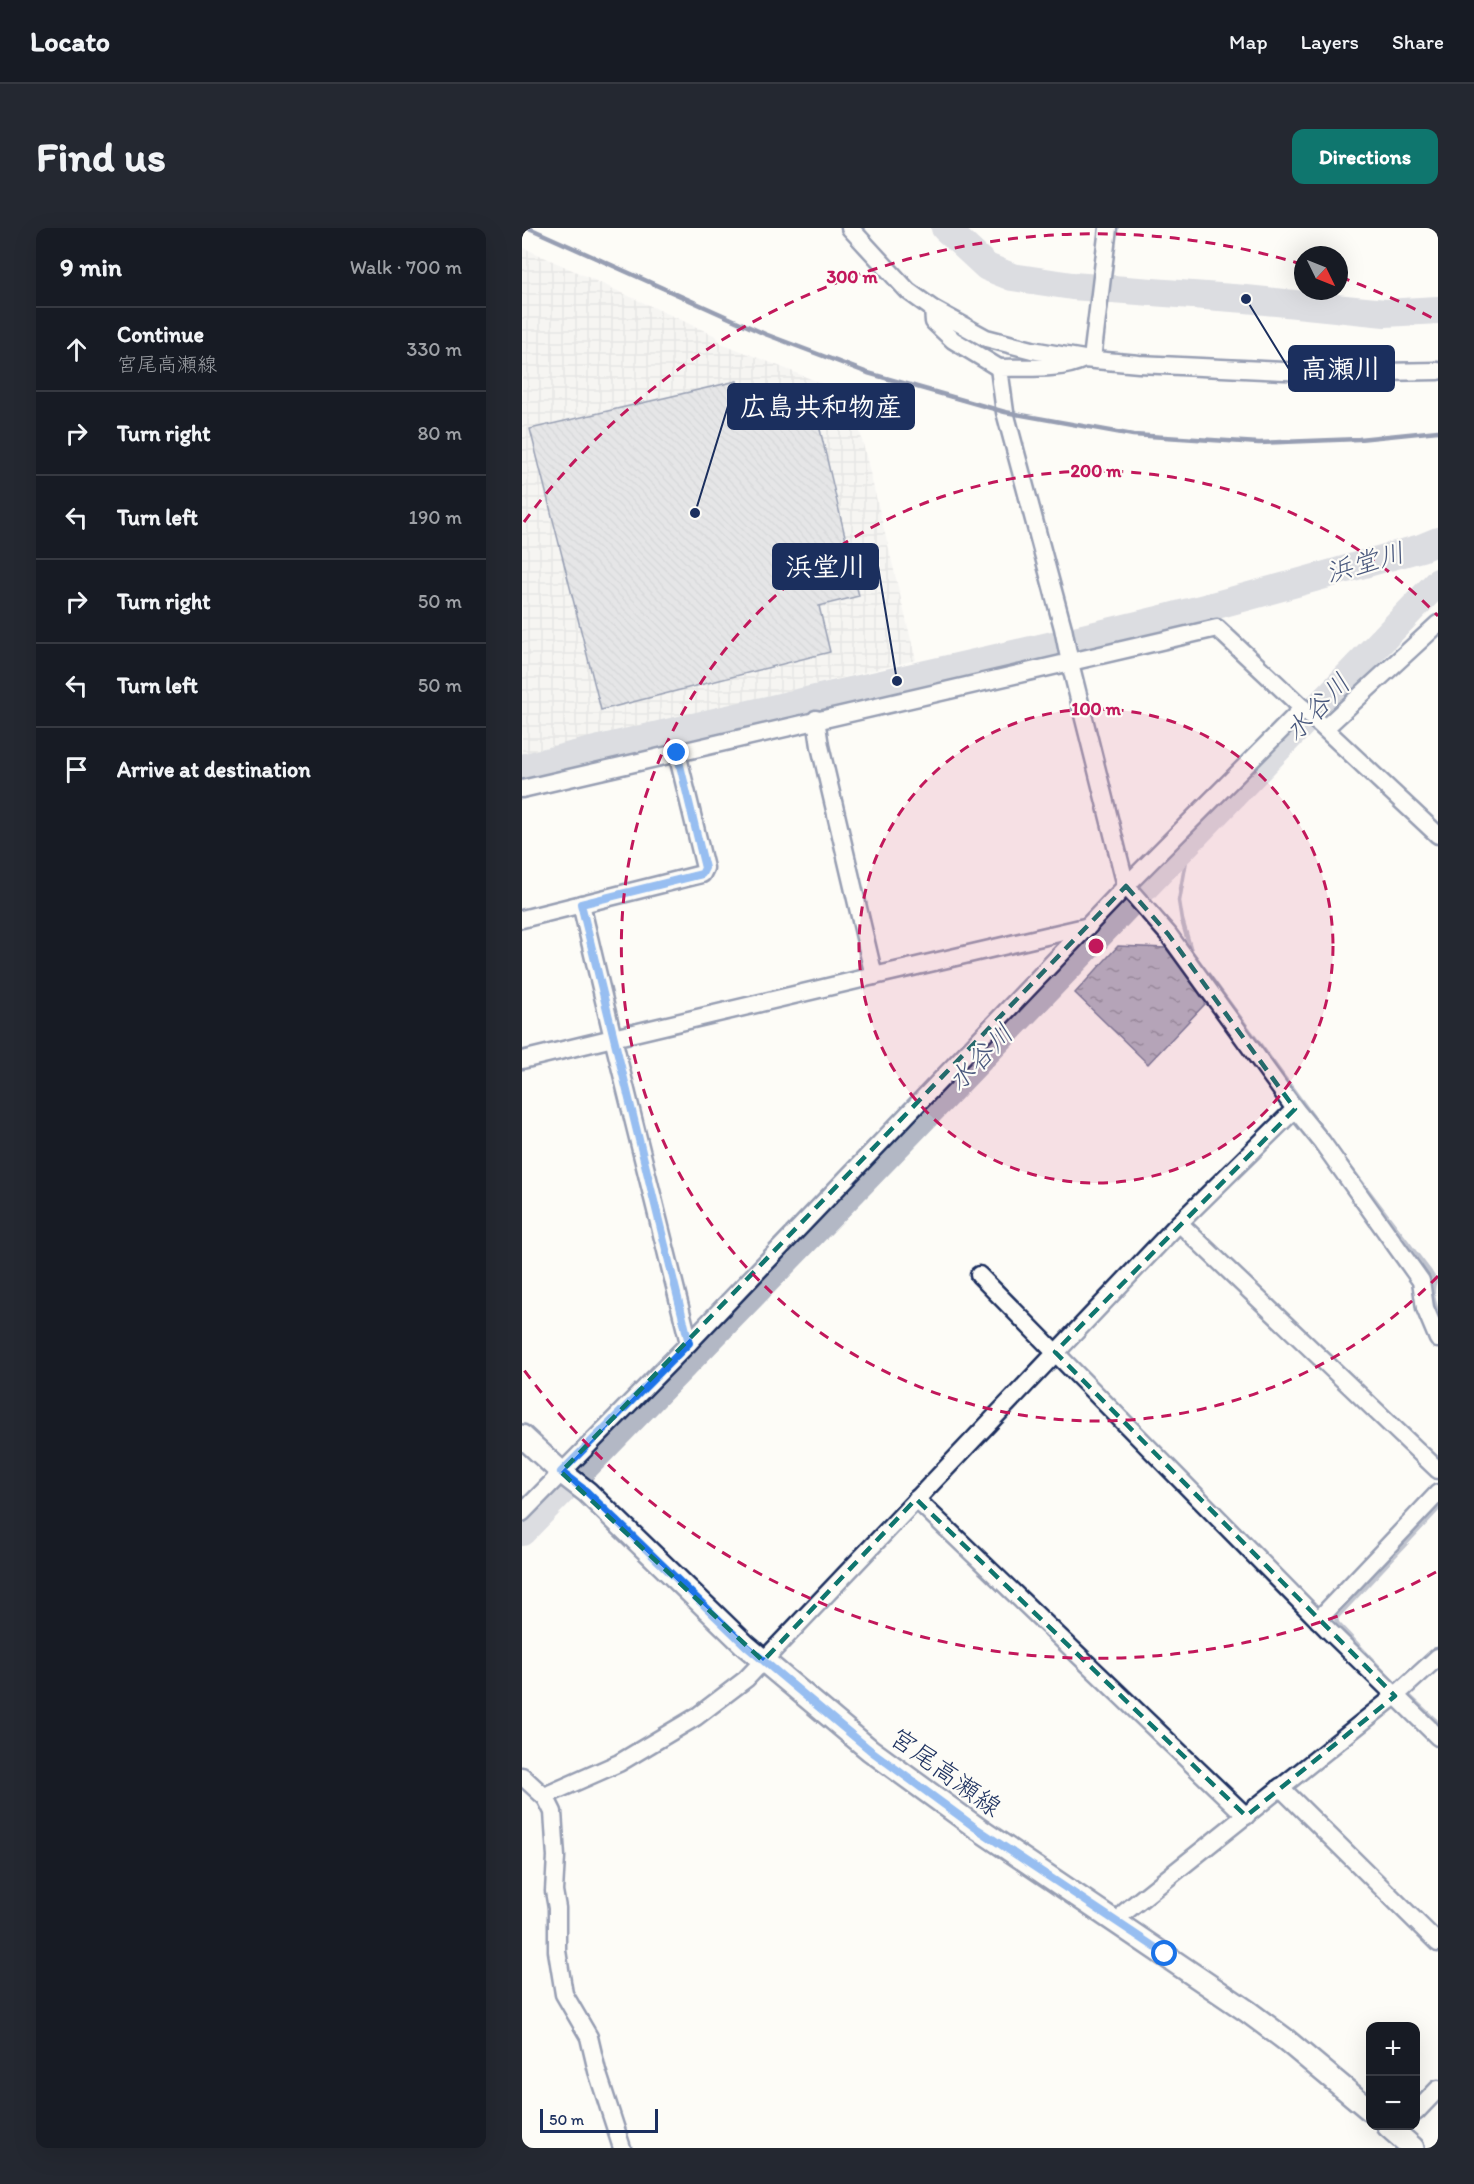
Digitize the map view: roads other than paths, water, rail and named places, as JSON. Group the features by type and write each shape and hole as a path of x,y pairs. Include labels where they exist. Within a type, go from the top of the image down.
{"main road":[{"name":"宮尾高瀬線","path":"522,1436 587,1492 763,1661 909,1781 1247,2011 1366,2106"},
{"path":"1398,2130 1413,2148"}],"street":[{"path":"850,228 909,291 933,309 986,338 1032,350 1139,364 1275,371 1407,373 1438,371"},
{"path":"1090,356 1108,228"},
{"path":"933,309 934,322 953,340 999,368 1073,364 1090,356"},
{"path":"999,368 1005,412 1133,894 1168,934 1295,1109 1322,1142 1421,1281 1425,1308 1438,1339"},
{"path":"1322,725 1438,624"},
{"path":"522,789 1070,658 1217,628 1438,835"},
{"path":"522,1513 689,1343 1089,926 1133,894 1304,709"},
{"path":"816,720 820,746 874,976"},
{"path":"522,919 702,874 705,868 677,753"},
{"path":"581,904 689,1343"},
{"path":"522,1060 1089,926"},
{"path":"546,1798 551,1793 619,1763 696,1717 746,1679 1179,1223 1295,1109"},
{"path":"1179,1223 1438,1470"},
{"path":"979,1275 1318,1620 1438,1737"},
{"path":"1318,1620 1438,1493"},
{"path":"915,1499 1246,1816"},
{"path":"1125,1912 1395,1696 1438,1657"},
{"path":"522,1776 546,1798 553,1812 557,1951 564,1994 589,2037 597,2071 622,2148"},
{"path":"1280,1787 1438,1943"},
{"path":"1420,2108 1438,2089"}],"water":[{"path":"1118,946 1166,948 1206,1003 1148,1064 1075,993"}],"waterway":[{"path":"945,228 987,267 1012,277 1072,286 1246,299 1385,313 1438,310"},
{"name":"浜堂川","path":"522,768 1170,617 1421,548 1438,541"},
{"name":"水谷川","path":"522,1532 862,1182 1438,582"},
{"path":"1189,843 1179,901 1191,951 1321,1128"},
{"path":"1344,1159 1429,1271 1435,1281 1433,1293 1438,1313"},
{"path":"1394,1683 1337,1623 1336,1618 1438,1509"},
{"path":"1409,1696 1438,1723"}],"railway":[{"path":"529,228 765,334 868,373 1005,412 1133,435 1259,443 1359,439 1438,431"}],"place":[{"name":"高瀬川","path":"1246,299"},
{"name":"広島共和物産","path":"695,513"},
{"name":"浜堂川","path":"897,681"}]}
